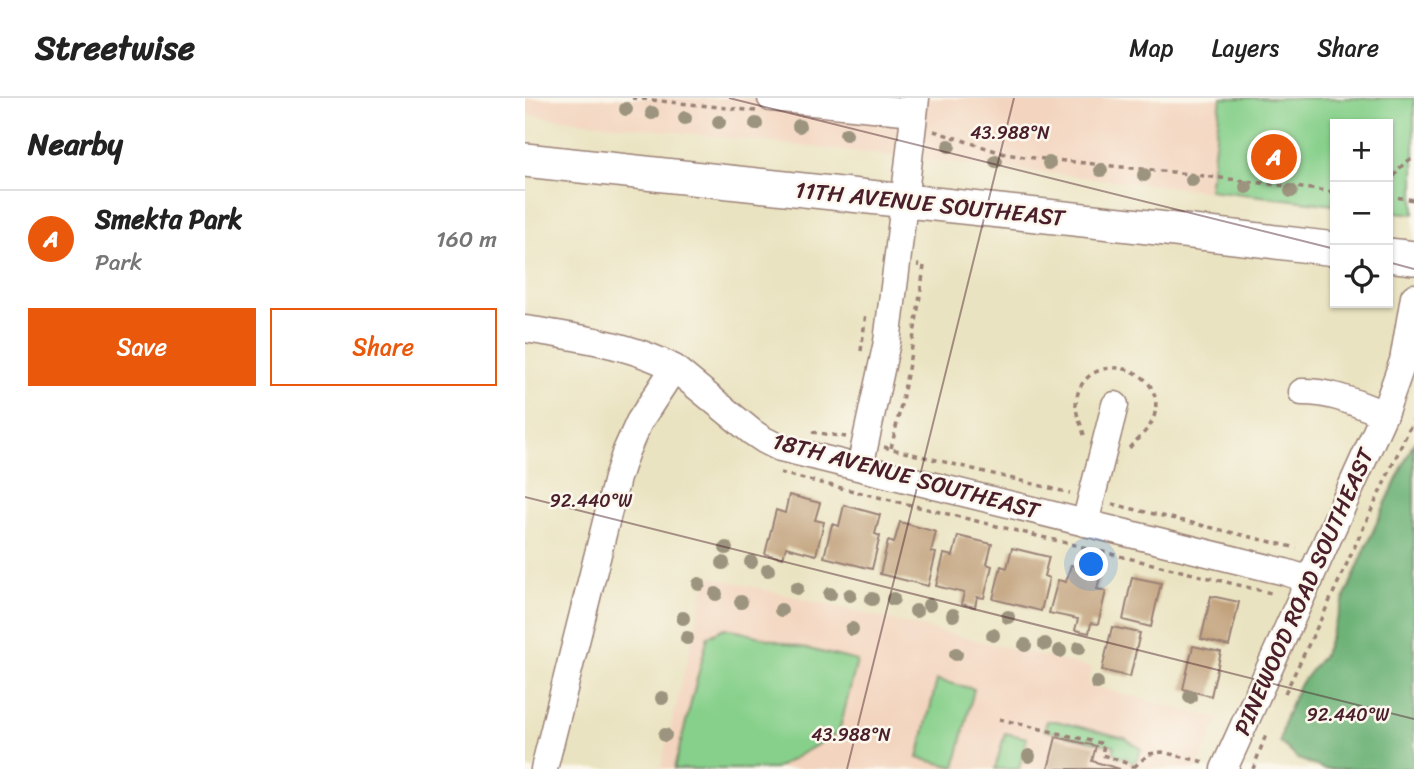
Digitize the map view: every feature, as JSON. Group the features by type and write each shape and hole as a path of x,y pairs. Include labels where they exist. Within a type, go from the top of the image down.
{"main road":[{"name":"11TH AVENUE SOUTHEAST","path":"525,160 1330,248"},
{"path":"1393,256 1414,258"}],"street":[{"path":"771,98 921,114 905,202 887,342 860,467"},
{"name":"PINEWOOD ROAD SOUTHEAST","path":"1214,765 1268,670 1384,414 1403,361 1414,297"},
{"name":"18TH AVENUE SOUTHEAST","path":"525,329 640,353 674,368 764,440 780,448 1310,580"},
{"path":"544,769 617,478 639,422 674,368"},
{"path":"1302,392 1330,394 1384,414"},
{"path":"1086,523 1115,405"}],"path":[{"path":"921,114 1005,153 1025,158 1330,191"},
{"path":"1391,182 1404,163 1414,157"},
{"path":"1393,197 1414,200"},
{"path":"1280,702 1414,418"},
{"path":"805,431 843,437"},
{"path":"891,449 1075,494"},
{"path":"879,497 1275,594"},
{"path":"1111,503 1297,548"},
{"path":"999,719 1104,744 1102,755 1133,768 1149,754 1162,752 1214,765"},
{"path":"1253,769 1271,724"}],"shaded area":[{"path":"525,98 1221,98 1209,191 525,115"},
{"path":"708,576 1092,668 1088,685 1219,719 1197,769 660,769"}],"green space":[{"path":"1221,98 1414,98 1414,214 1393,212 1393,119 1330,119 1330,204 1209,190"},
{"path":"1414,442 1414,769 1324,769 1298,759 1280,742 1285,719 1298,687 1324,654 1346,594"},
{"path":"725,628 857,661 839,732 775,769 674,769 708,636"},
{"path":"937,680 974,689 955,767 918,758"},
{"path":"1047,721 1125,738 1141,749 1138,758 1133,763 1124,757 1118,757 1114,752 1114,745 1044,730"},
{"path":"1005,733 1027,738 1019,769 995,769"}],"building":[{"path":"789,495 820,503 815,520 824,522 816,555 786,547 783,558 765,554 776,510 785,513"},
{"path":"844,505 880,515 875,534 880,536 872,569 824,557 832,524 839,526"},
{"path":"900,522 936,532 931,552 936,553 928,586 880,574 888,541 894,543"},
{"path":"958,536 992,544 987,564 992,566 984,598 977,597 975,607 961,604 964,593 936,586 944,554 953,556"},
{"path":"1012,548 1049,557 1044,576 1049,578 1041,611 993,599 1001,566 1007,568"},
{"path":"1071,565 1101,573 1097,589 1106,591 1098,624 1091,623 1089,633 1075,630 1078,619 1049,613 1058,580 1066,582"},
{"path":"1132,577 1161,583 1151,627 1123,620"},
{"path":"1211,596 1239,602 1229,646 1201,639"},
{"path":"1112,627 1140,633 1130,677 1102,670"},
{"path":"1193,646 1221,652 1211,696 1183,689"},
{"path":"1056,737 1096,746 1092,761 1120,769 1048,769"}],"place":[{"name":"Smekta Park","path":"1274,157"}]}
